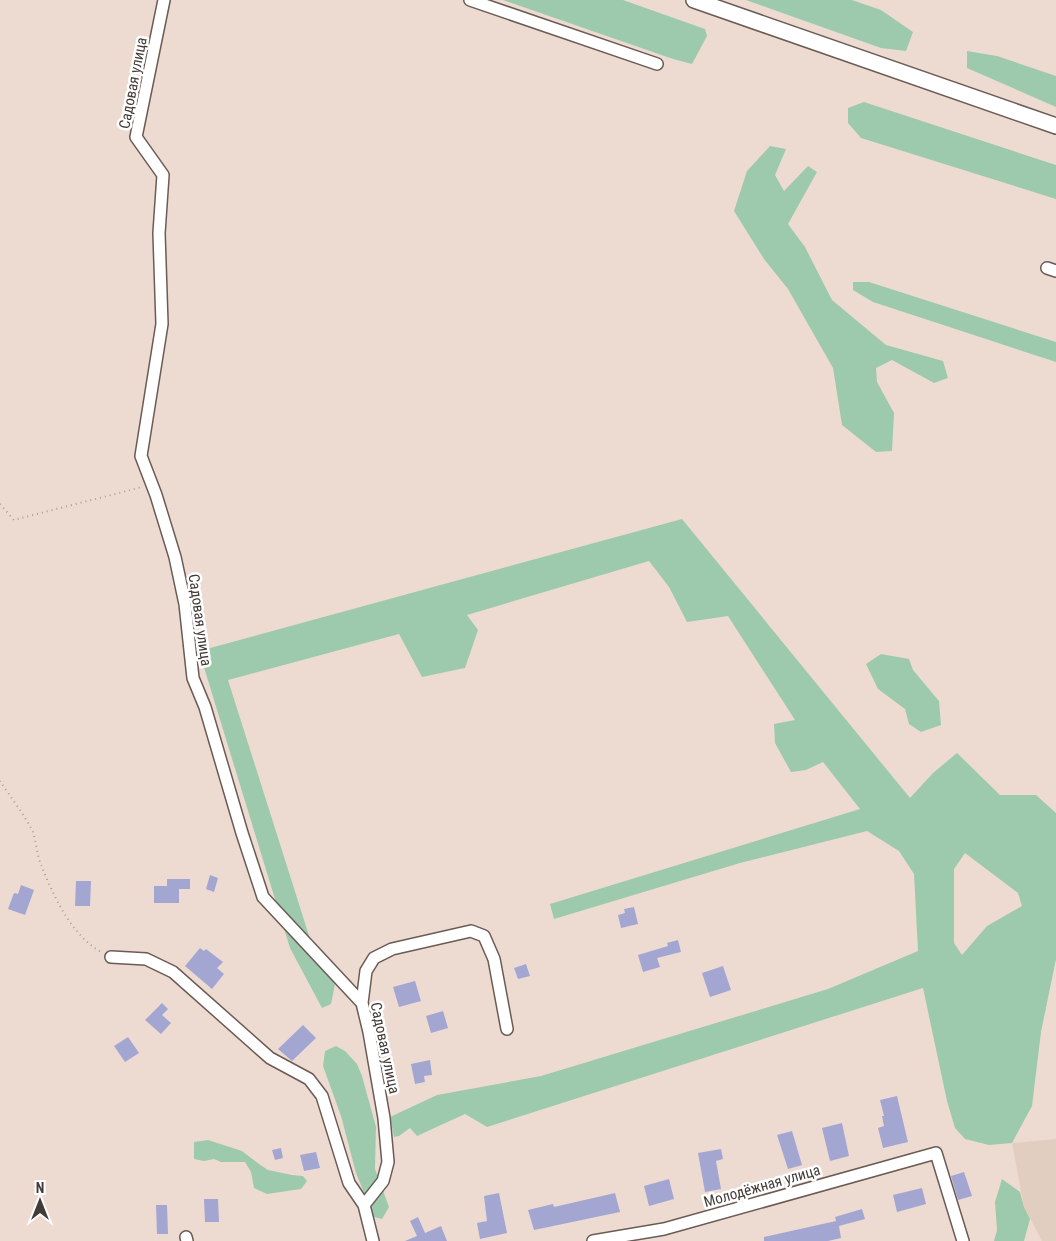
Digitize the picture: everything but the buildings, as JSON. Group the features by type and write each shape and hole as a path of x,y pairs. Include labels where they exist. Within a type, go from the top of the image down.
{"main road":[{"path":"694,0 1056,126"}],"street":[{"name":"Садовая улица","path":"164,0 136,137 164,175 159,233 162,324 140,456 175,557 185,604 193,678 205,707 263,897 362,1003 384,1118 388,1162 382,1181 364,1205"},
{"path":"470,0 656,64"},
{"path":"362,1003 366,971 374,958 392,949 471,931 484,936 494,959 507,1029"},
{"path":"110,957 146,958 173,972 270,1058 309,1079 322,1096 349,1183 364,1205 373,1241"},
{"name":"Молодёжная улица","path":"593,1241 648,1236 664,1229 936,1153 963,1241"}],"path":[{"path":"0,504 14,520 151,485"},
{"path":"0,781 32,832 40,861 64,912 78,934 89,945 110,957"}],"shaded area":[{"path":"1056,1139 1056,1241 1042,1241 1024,1207 1012,1143"}],"green space":[{"path":"503,0 623,0 705,29 707,36 692,64"},
{"path":"746,0 852,0 881,10 913,32 906,51 881,48"},
{"path":"967,51 997,56 1056,76 1056,107 967,68"},
{"path":"864,102 1056,165 1056,199 861,138 848,123 848,108"},
{"path":"770,146 786,149 775,175 784,191 808,166 817,172 788,224 805,247 832,300 886,345 943,361 948,378 934,383 892,360 876,368 877,382 894,413 892,451 876,452 842,425 833,368 788,289 764,259 734,211 747,171"},
{"path":"853,282 869,282 1056,342 1056,362 873,302 853,290"},
{"path":"682,519 910,798 933,773 957,753 1000,795 1036,795 1056,813 1056,959 1041,1032 1032,1106 1012,1143 989,1145 965,1139 955,1128 947,1101 923,988 487,1127 465,1114 417,1136 410,1128 399,1136 394,1137 390,1117 437,1095 541,1076 828,989 918,951 914,874 899,851 867,831 740,863 554,919 550,904 860,809 823,762 806,770 791,772 775,743 774,724 795,720 728,616 687,622 669,587 649,561 467,615 478,630 465,668 422,677 399,634 228,680 311,942 335,984 331,1004 322,1008 290,948 199,651","holes":["965,853 1018,893 1022,906 987,926 962,955 954,943 954,869"]},
{"path":"881,654 909,659 913,670 939,701 941,725 921,732 909,724 905,709 878,689 866,664"},
{"path":"336,1046 345,1051 357,1064 376,1127 375,1169 389,1207 382,1219 374,1217 356,1173 341,1116 323,1066 325,1051"},
{"path":"208,1140 242,1151 268,1170 303,1176 307,1181 301,1189 267,1194 254,1188 251,1172 245,1162 194,1159 194,1142"},
{"path":"1002,1179 1020,1192 1030,1219 1024,1241 994,1241 997,1230 995,1202"}]}
